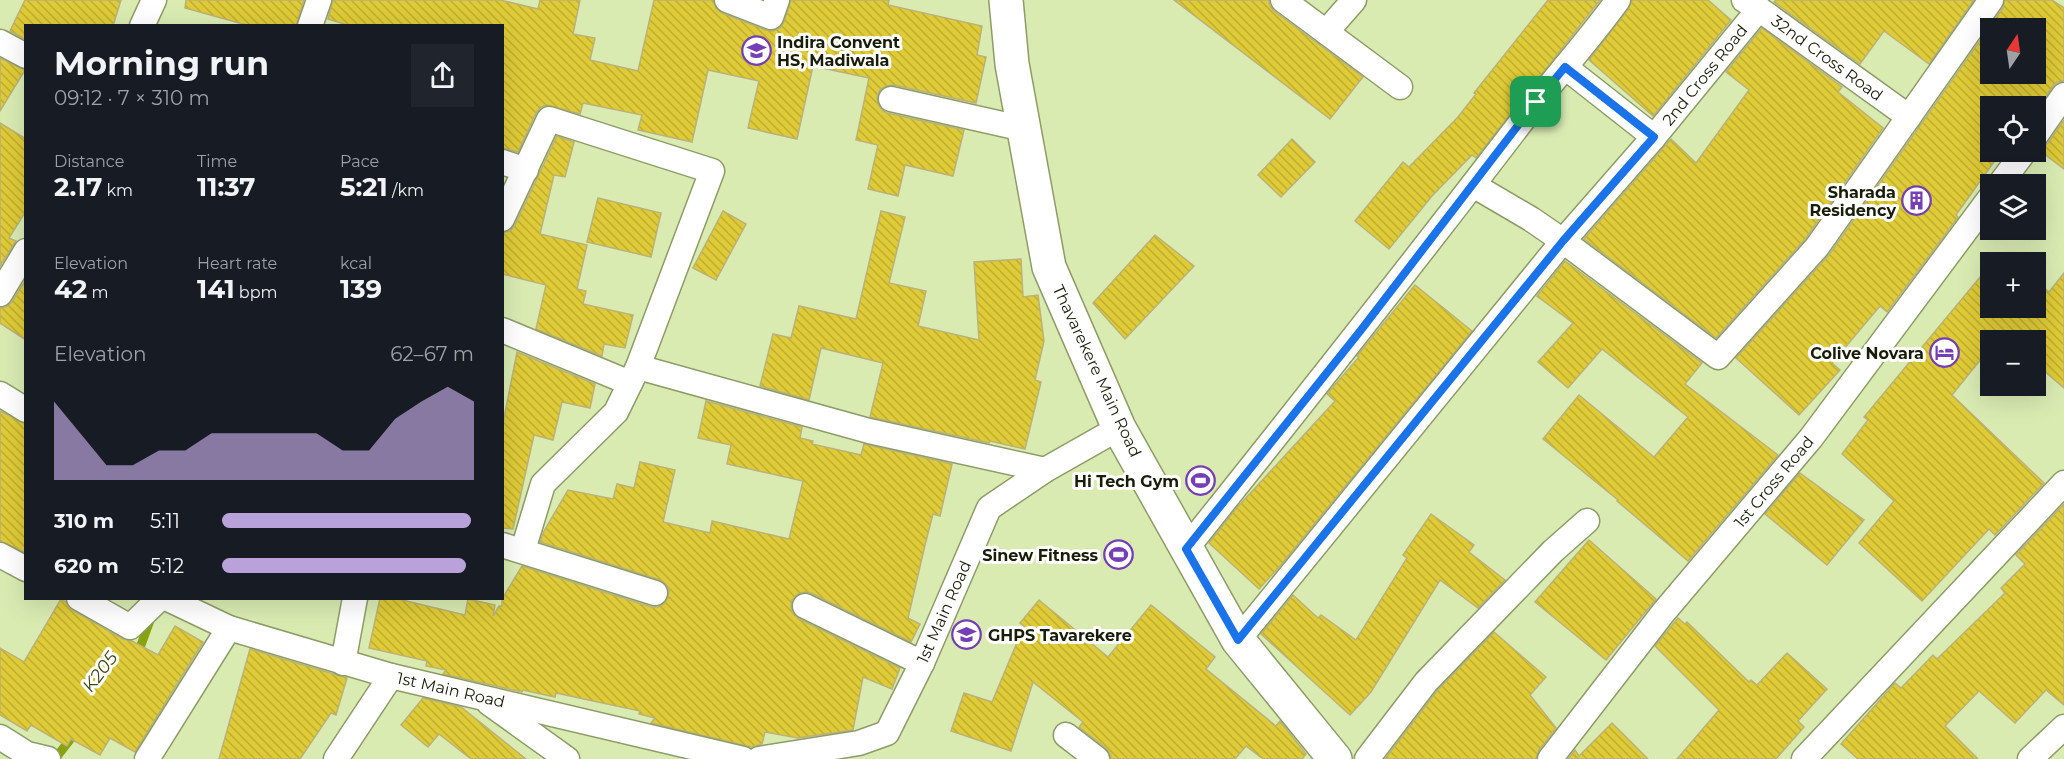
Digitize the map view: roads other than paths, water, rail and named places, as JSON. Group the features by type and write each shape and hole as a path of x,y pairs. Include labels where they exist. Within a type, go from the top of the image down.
{"main road":[{"name":"Thavarekere Main Road","path":"1006,0 1012,64 1049,267 1119,428 1238,640 1335,759"}],"street":[{"path":"143,24 154,0"},
{"path":"311,24 319,0"},
{"path":"727,0 771,17 777,0"},
{"path":"1283,0 1400,87"},
{"path":"1326,32 1354,0"},
{"path":"1186,549 1354,339 1536,102 1598,28 1618,0"},
{"path":"1473,185 1563,241 1718,357 1818,247 1991,0"},
{"name":"32nd Cross Road","path":"1751,4 1909,117"},
{"name":"2nd Cross Road","path":"1238,640 1563,241 1654,137 1751,4"},
{"path":"0,42 24,55"},
{"path":"1565,67 1654,137"},
{"path":"2046,121 2064,95"},
{"path":"891,99 1024,129"},
{"path":"504,215 549,119 712,171 634,375 616,412 543,484 512,548 655,593"},
{"path":"504,163 526,170"},
{"name":"1st Cross Road","path":"1550,759 1663,613 1811,438 1980,211"},
{"path":"0,294 24,254"},
{"path":"504,331 634,375 1045,470"},
{"path":"0,394 24,409"},
{"name":"1st Main Road","path":"759,759 859,743 888,734 922,663 989,508 1045,470 1119,428"},
{"path":"1804,759 2064,483"},
{"path":"1367,759 1426,682 1587,520"},
{"path":"0,555 24,568"},
{"path":"83,600 130,627 158,600"},
{"name":"1st Main Road","path":"170,600 229,628 343,663 743,759"},
{"path":"343,663 355,600"},
{"path":"805,606 922,663"},
{"path":"147,759 229,628"},
{"path":"336,759 391,676"},
{"path":"480,696 567,759"},
{"path":"2030,759 2064,727"},
{"path":"1066,735 1097,759"},
{"path":"0,737 27,754 48,759"}],"waterway":[{"name":"K205","path":"134,654 141,645 152,615"},
{"name":"K205","path":"55,759 72,737"}],"place":[{"name":"Indira Convent HS, Madiwala","path":"756,51"},
{"name":"Sharada Residency","path":"1917,201"},
{"name":"Colive Novara","path":"1945,353"},
{"name":"Hi Tech Gym","path":"1200,481"},
{"name":"Sinew Fitness","path":"1119,555"},
{"name":"GHPS Tavarekere","path":"967,635"}]}
